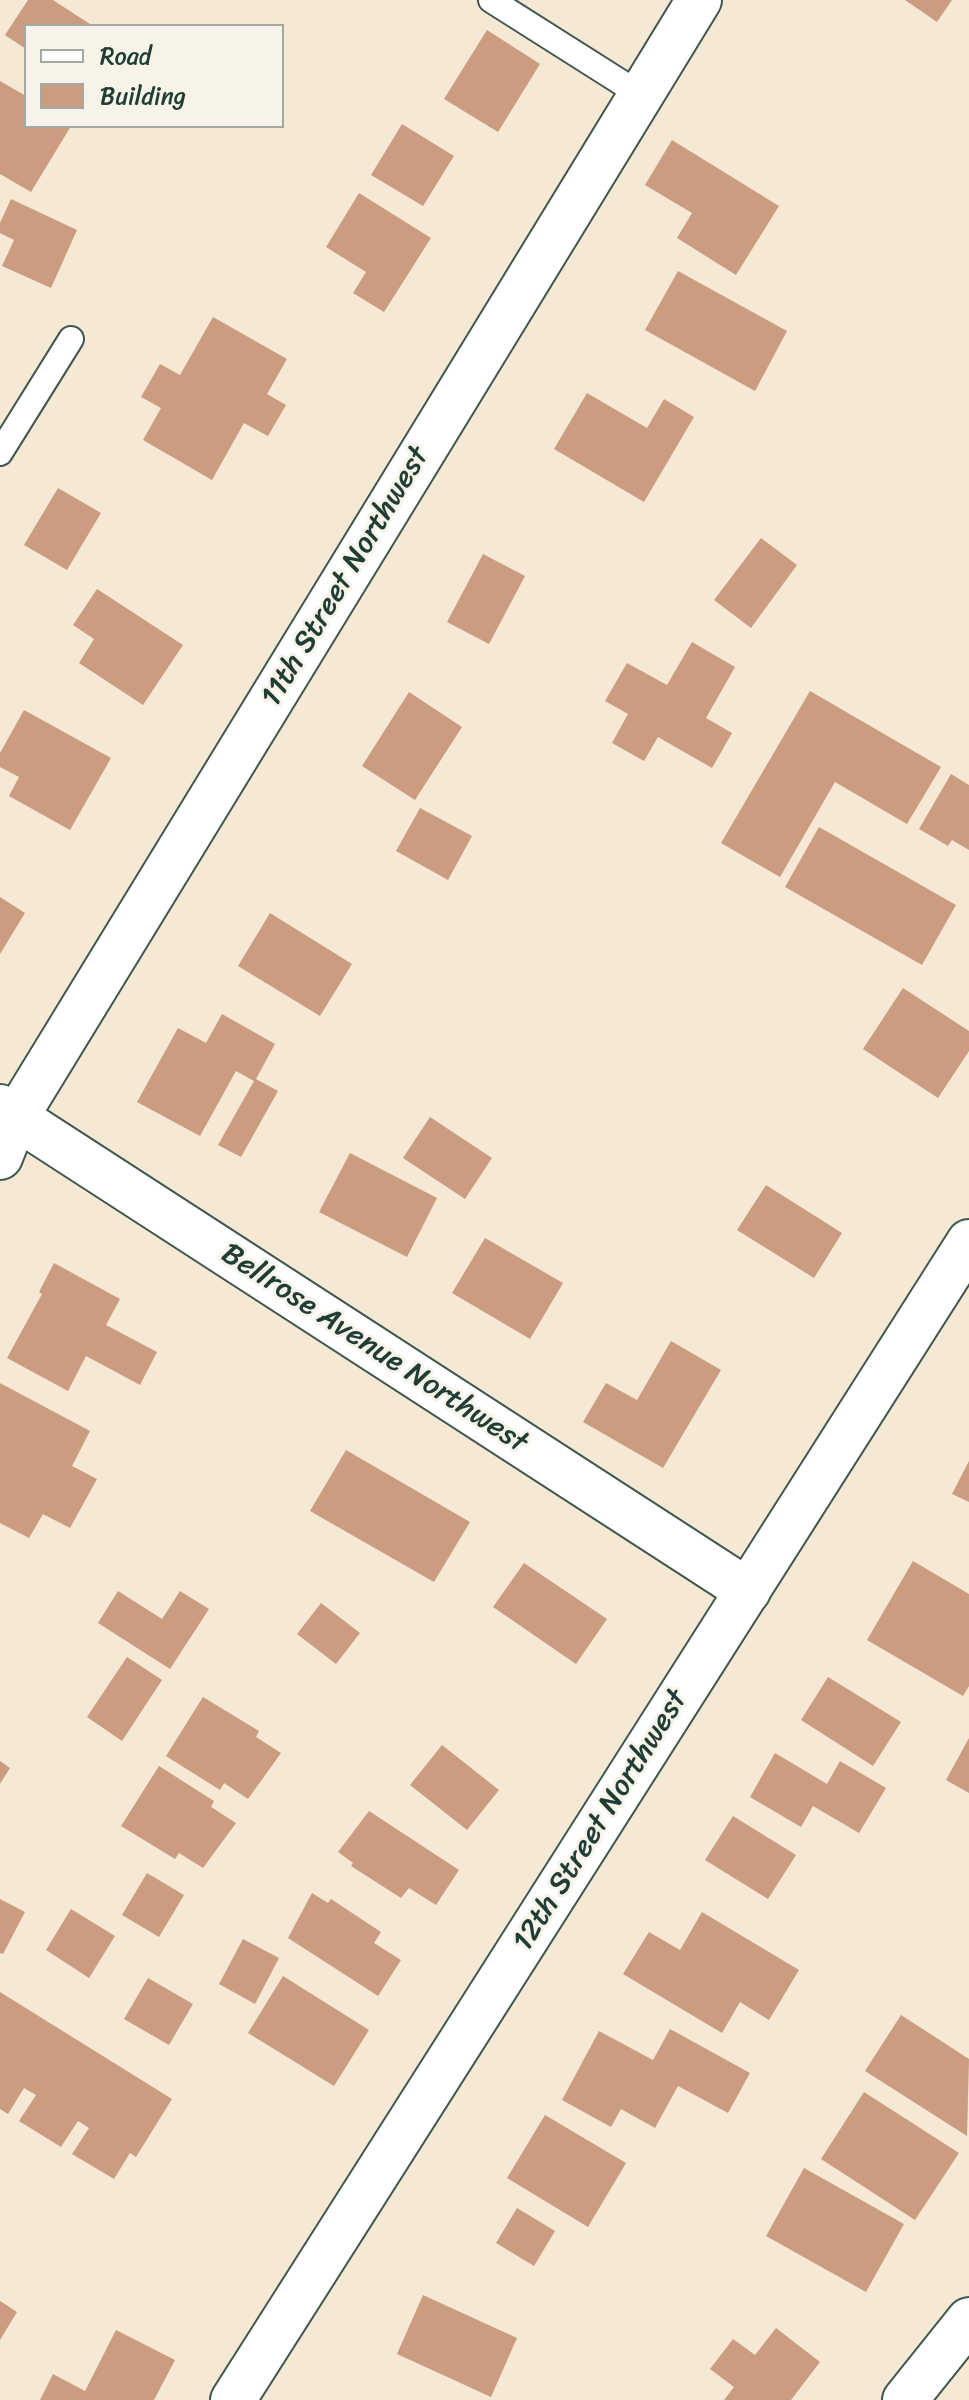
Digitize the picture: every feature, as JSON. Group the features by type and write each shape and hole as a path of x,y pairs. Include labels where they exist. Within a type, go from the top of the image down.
{"street":[{"name":"11th Street Northwest","path":"0,1157 8,1112 699,0"},
{"name":"Bellrose Avenue Northwest","path":"8,1112 748,1591"},
{"name":"12th Street Northwest","path":"233,2400 969,1242"},
{"path":"905,2400 969,2320"}],"lane":[{"path":"491,0 641,95"},
{"path":"0,453 71,339"}],"building":[{"path":"28,0 53,0 90,24 24,24 24,48 5,35"},
{"path":"905,0 952,0 937,22"},
{"path":"487,30 540,64 498,132 444,99"},
{"path":"0,81 24,95 24,128 70,128 31,192 0,174"},
{"path":"402,124 454,156 423,206 371,175"},
{"path":"672,140 779,206 736,275 677,238 692,213 645,185"},
{"path":"359,193 431,238 384,312 353,293 366,272 326,247"},
{"path":"11,199 77,230 51,288 2,266 14,240 0,233 0,223"},
{"path":"678,271 787,331 755,391 645,330"},
{"path":"213,317 287,359 267,394 286,405 268,436 244,423 212,480 143,440 161,408 141,397 160,364 180,375"},
{"path":"587,393 647,428 664,399 694,417 644,502 554,449"},
{"path":"58,488 101,513 67,570 24,545"},
{"path":"761,538 797,565 751,628 714,600"},
{"path":"483,554 525,576 489,644 447,622"},
{"path":"97,589 183,645 143,705 79,663 94,639 73,625"},
{"path":"692,642 735,667 706,718 732,733 712,768 658,737 644,761 612,743 628,714 605,701 627,663 667,685"},
{"path":"810,691 941,767 907,824 835,782 780,877 721,843"},
{"path":"409,692 462,727 415,800 362,766"},
{"path":"24,710 111,758 70,830 9,796 19,777 0,767 0,753"},
{"path":"951,774 969,785 969,850 952,840 948,846 919,829"},
{"path":"420,808 472,836 448,880 396,851"},
{"path":"819,827 956,905 922,965 785,887"},
{"path":"0,897 25,913 0,954"},
{"path":"270,913 352,964 320,1016 238,966"},
{"path":"903,988 969,1031 969,1051 938,1098 863,1049"},
{"path":"222,1014 275,1044 256,1079 278,1091 241,1157 218,1145 254,1081 236,1071 200,1136 137,1102 178,1028 206,1043"},
{"path":"430,1117 492,1158 465,1199 403,1158"},
{"path":"350,1153 437,1198 407,1257 319,1212"},
{"path":"766,1185 842,1233 814,1278 737,1230"},
{"path":"485,1238 563,1283 530,1339 452,1293"},
{"path":"54,1263 120,1299 106,1325 157,1352 140,1385 86,1356 68,1391 7,1358 42,1294 39,1292"},
{"path":"671,1341 721,1370 663,1468 583,1422 606,1383 637,1400"},
{"path":"0,1383 90,1431 72,1466 97,1479 70,1528 43,1514 29,1538 0,1523"},
{"path":"346,1450 470,1522 434,1582 310,1511"},
{"path":"969,1461 969,1502 952,1494"},
{"path":"913,1561 969,1594 969,1686 963,1696 867,1640"},
{"path":"524,1563 607,1619 576,1664 493,1607"},
{"path":"118,1591 162,1619 180,1591 209,1609 170,1669 98,1623"},
{"path":"321,1603 360,1633 336,1664 297,1634"},
{"path":"127,1657 162,1680 122,1741 87,1717"},
{"path":"828,1677 901,1722 873,1766 801,1720"},
{"path":"203,1697 259,1731 256,1737 281,1753 248,1799 224,1783 220,1790 166,1756"},
{"path":"969,1738 969,1793 946,1780"},
{"path":"442,1745 499,1790 467,1830 410,1785"},
{"path":"775,1753 827,1784 840,1761 886,1788 859,1833 813,1806 801,1827 750,1797"},
{"path":"0,1761 10,1768 0,1784"},
{"path":"159,1766 214,1801 211,1807 236,1823 203,1868 179,1853 175,1859 121,1826"},
{"path":"369,1811 459,1870 436,1905 409,1888 401,1898 351,1866 353,1863 338,1852"},
{"path":"733,1816 796,1855 768,1899 705,1860"},
{"path":"147,1873 184,1895 159,1937 122,1915"},
{"path":"312,1893 328,1903 331,1899 381,1932 374,1943 401,1960 378,1996 288,1938"},
{"path":"0,1899 25,1912 3,1954 0,1953"},
{"path":"71,1909 115,1936 89,1978 46,1950"},
{"path":"702,1912 799,1970 769,2020 740,2002 722,2033 623,1974 649,1932 680,1950"},
{"path":"243,1939 279,1958 255,2004 219,1984"},
{"path":"283,1976 369,2030 334,2086 248,2033"},
{"path":"148,1978 193,2004 169,2045 124,2019"},
{"path":"0,1992 172,2099 136,2157 130,2153 114,2179 72,2154 89,2128 83,2124 78,2121 61,2147 19,2121 36,2095 24,2088 8,2114 0,2109"},
{"path":"901,2015 969,2059 967,2136 865,2071"},
{"path":"670,2029 750,2073 728,2113 678,2086 655,2128 621,2109 611,2127 562,2100 599,2031 653,2060"},
{"path":"864,2092 959,2153 915,2220 821,2159"},
{"path":"545,2115 626,2163 588,2227 507,2178"},
{"path":"804,2168 904,2224 866,2292 766,2236"},
{"path":"517,2208 555,2231 534,2266 496,2243"},
{"path":"423,2295 517,2338 491,2397 397,2354"},
{"path":"0,2301 17,2312 0,2340"},
{"path":"776,2328 820,2362 791,2400 724,2400 734,2387 710,2369 733,2339 755,2355"},
{"path":"116,2330 175,2360 154,2400 40,2400 53,2374 85,2391"}]}
